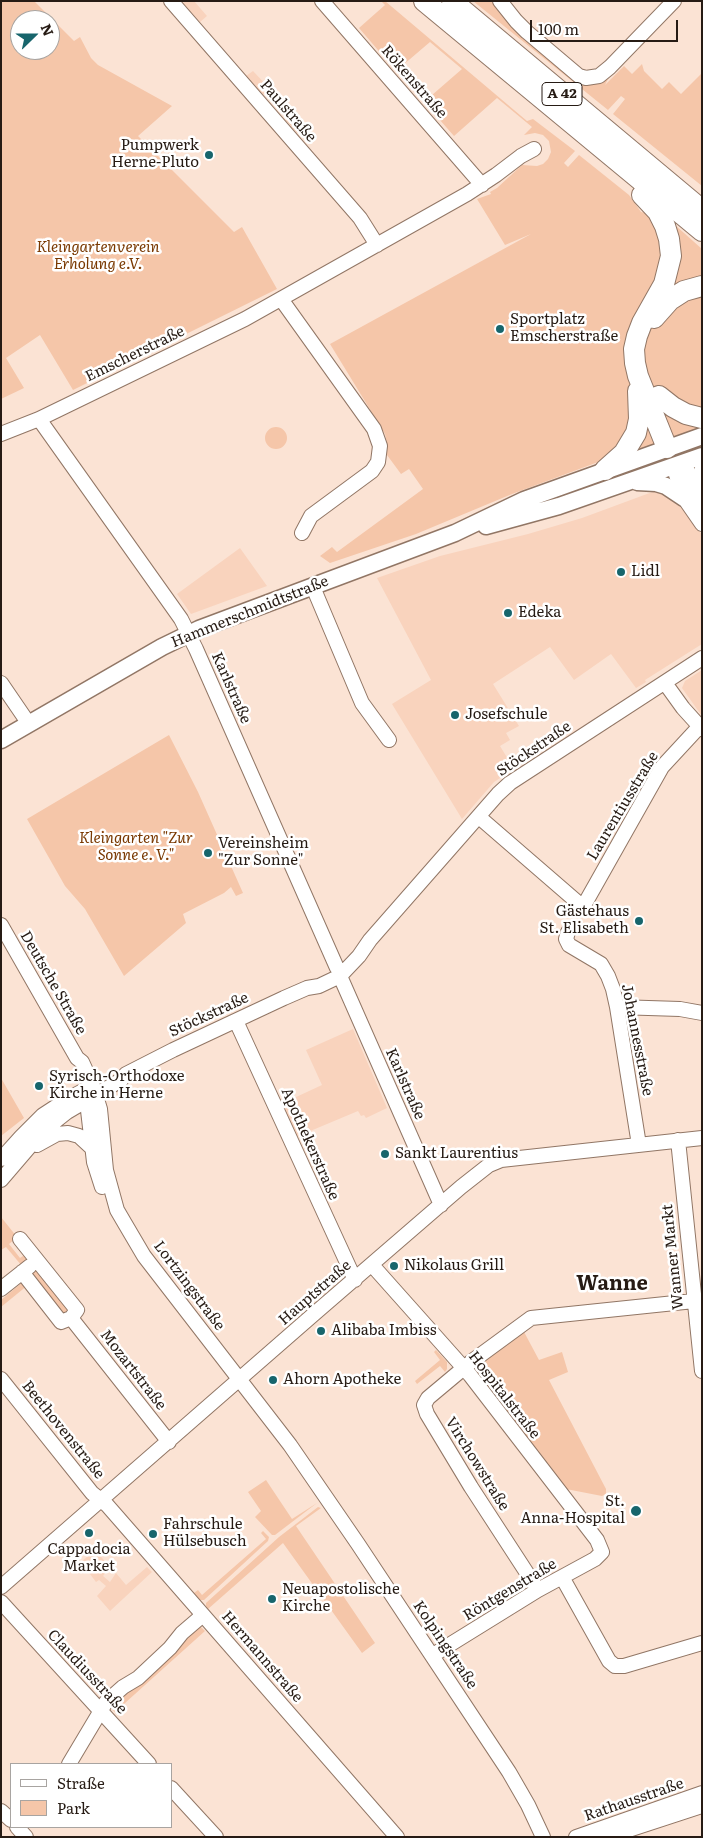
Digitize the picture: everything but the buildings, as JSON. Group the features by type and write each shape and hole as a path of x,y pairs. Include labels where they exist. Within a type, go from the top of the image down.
{"highway":[{"name":"A 42","path":"424,1 702,231"},
{"name":"A 42","path":"452,1 702,210"},
{"path":"605,470 624,453 636,433 639,419 638,376 634,356 637,336 642,323 664,284 671,256 669,239 658,212 620,174 608,153"},
{"path":"654,170 677,178 702,196"},
{"path":"676,455 659,396 647,367 644,349 646,336 658,312 670,300 684,291 702,286"},
{"path":"638,376 676,455"},
{"path":"659,396 686,414 702,418"}],"main road":[{"name":"Hammerschmidtstraße","path":"455,533 543,512 629,482 676,455 702,436"},
{"name":"Hammerschmidtstraße","path":"1,740 162,647 189,634 455,533 524,500 605,470 676,455 702,456"},
{"path":"629,482 656,483 689,496 702,471"}],"street":[{"name":"Paulstraße","path":"171,1 360,218 377,245"},
{"name":"Rökenstraße","path":"322,1 482,185"},
{"path":"500,1 516,21 579,76 586,78 599,76 610,68 674,1"},
{"name":"Emscherstraße","path":"1,434 39,420 245,319 482,185 521,156 534,149"},
{"path":"281,299 374,429 380,446 378,462 372,471 311,516 302,534"},
{"name":"Karlstraße","path":"39,420 176,612 189,634 440,1205"},
{"path":"676,455 689,496 702,524"},
{"path":"689,496 702,508"},
{"path":"312,587 362,703 389,740"},
{"name":"Stöckstraße","path":"1,1160 43,1115 66,1100 91,1093 121,1080 126,1074 236,1021 307,988 319,986 338,972 356,949 370,940 510,783 702,658"},
{"path":"1,683 29,724"},
{"path":"665,683 700,728"},
{"name":"Laurentiusstraße","path":"479,817 582,907 662,767 700,728"},
{"name":"Deutsche Straße","path":"1,925 77,1058"},
{"name":"Johannesstraße","path":"568,932 566,939 569,944 601,964 608,976 617,1007 639,1145"},
{"path":"617,1007 680,1009 702,1012"},
{"name":"Apothekerstraße","path":"236,1021 355,1280"},
{"name":"Lortzingstraße","path":"77,1058 100,1110 106,1170 117,1210"},
{"name":"Stöckstraße","path":"1,1180 27,1148 53,1123 91,1093"},
{"name":"Lortzingstraße","path":"91,1093 92,1148 101,1186 144,1256 240,1379"},
{"name":"Stöckstraße","path":"27,1148 57,1134 68,1133 79,1136 92,1148"},
{"name":"Hauptstraße","path":"1,1587 480,1171 501,1160 702,1138"},
{"name":"Wanner Markt","path":"678,1140 702,1371"},
{"path":"1,1289 37,1260 20,1239"},
{"name":"Mozartstraße","path":"37,1260 77,1310 71,1318 169,1442"},
{"name":"Hospitalstraße","path":"372,1265 464,1368 597,1540 602,1552"},
{"path":"22,1272 61,1322 71,1318"},
{"path":"464,1368 520,1325 536,1317 694,1301"},
{"name":"Virchowstraße","path":"464,1368 428,1398 424,1405 426,1414 538,1590"},
{"name":"Beethovenstraße","path":"1,1378 80,1478 101,1500"},
{"name":"Kolpingstraße","path":"240,1379 312,1476 433,1655 513,1777 543,1837"},
{"name":"Hermannstraße","path":"101,1500 397,1837"},
{"name":"Röntgenstraße","path":"433,1655 538,1590 596,1559 602,1552"},
{"path":"562,1577 608,1661 615,1666 624,1666 702,1643"},
{"name":"Claudiusstraße","path":"1,1602 148,1763"},
{"path":"70,1763 106,1702 123,1687 138,1678 170,1648 182,1633 203,1615"},
{"path":"172,1789 216,1837"},
{"name":"Rathausstraße","path":"576,1837 702,1793"},
{"name":"Rathausstraße","path":"607,1837 702,1806"}],"shaded area":[{"path":"185,1 194,1 207,16 200,22 183,3"},
{"path":"253,71 270,89 263,95 246,76"},
{"path":"655,491 663,493 678,502 702,535 702,644 645,680 646,682 636,688 611,654 574,680 550,647 493,684 519,726 506,733 510,740 500,746 514,769 494,782 462,819 392,704 431,680 377,578 440,556 582,518"},
{"path":"240,548 267,586 191,614 177,594"},
{"path":"702,670 702,716 682,688 685,681"},
{"path":"353,1029 387,1108 366,1118 364,1115 361,1116 358,1111 296,1137 281,1104 322,1085 306,1050"},
{"path":"95,1550 110,1567 103,1576 110,1582 116,1573 126,1585 147,1567 152,1572 110,1611 97,1596 106,1586 99,1580 96,1582 81,1562"}],"green space":[{"name":"Kleingartenverein Erholung e.V.","path":"1,1 34,1 43,10 10,10 10,60 60,60 60,27 74,41 80,37 91,58 98,65 172,106 138,136 234,232 242,227 277,289 73,390 40,335 6,358 24,388 1,399"},
{"path":"381,1 385,1 527,121 533,119 575,151 564,163 568,167 579,155 629,195 641,212 666,217 702,249 702,428 624,458 609,458 512,494 416,534 330,563 320,556 332,547 337,552 423,489 409,469 401,474 387,455 385,434 330,344 531,234 505,245 477,199 491,194 490,192 522,165 537,166 543,164 551,152 549,141 543,135 535,133 524,135 532,127 497,98 454,136 424,102 462,69 430,42 396,71 359,28 385,5"},
{"path":"473,1 496,1 577,78 611,73 605,85 624,66 632,74 642,64 644,71 662,89 669,82 681,94 702,73 702,186 613,114 625,99 621,96 608,110"},
{"path":"292,114 303,127 297,133 286,120"},
{"path":"276,427 284,430 287,438 284,446 276,449 268,446 265,438 268,430"},
{"name":"Kleingarten \"Zur Sonne e. V.\"","path":"169,735 198,792 243,893 236,896 231,887 224,893 183,914 186,923 124,976 85,909 65,886 27,819"},
{"path":"1,1078 24,1118 1,1136"},
{"path":"1,1217 17,1237 9,1244 20,1258 26,1254 30,1257 22,1266 6,1247 1,1250"},
{"path":"37,1267 69,1311 64,1315 29,1271"},
{"path":"24,1281 28,1285 1,1307 1,1300"},
{"path":"523,1330 539,1360 562,1352 568,1372 549,1380 606,1489 606,1494 602,1496 566,1489 475,1370 476,1367"},
{"path":"436,1350 447,1362 447,1369 445,1372 440,1366 417,1384 415,1381 440,1360 434,1352"},
{"path":"266,1480 292,1519 317,1503 275,1535 272,1535 255,1517 261,1511 248,1492"},
{"path":"318,1507 321,1508 296,1526 375,1643 362,1653 283,1543 208,1609 206,1606 206,1603 279,1537"},
{"path":"263,1531 269,1537 268,1541 204,1600 200,1600 194,1593 198,1590 202,1595 266,1539 261,1533"},
{"path":"198,1624 205,1631 115,1712 109,1706"}],"place":[{"name":"Pumpwerk Herne-Pluto","path":"209,155"},
{"name":"Sportplatz Emscherstraße","path":"500,329"},
{"name":"Lidl","path":"621,572"},
{"name":"Edeka","path":"508,613"},
{"name":"Josefschule","path":"455,715"},
{"name":"Vereinsheim \"Zur Sonne\"","path":"208,853"},
{"name":"Gästehaus St. Elisabeth","path":"639,921"},
{"name":"Syrisch-Orthodoxe Kirche in Herne","path":"39,1086"},
{"name":"Sankt Laurentius","path":"385,1154"},
{"name":"Nikolaus Grill","path":"394,1266"},
{"name":"Alibaba Imbiss","path":"321,1331"},
{"name":"Ahorn Apotheke","path":"273,1380"},
{"name":"St. Anna-Hospital","path":"636,1511"},
{"name":"Cappadocia Market","path":"89,1533"},
{"name":"Fahrschule Hülsebusch","path":"153,1534"},
{"name":"Neuapostolische Kirche","path":"272,1599"}],"district":[{"name":"Wanne","path":"612,1284"}]}
